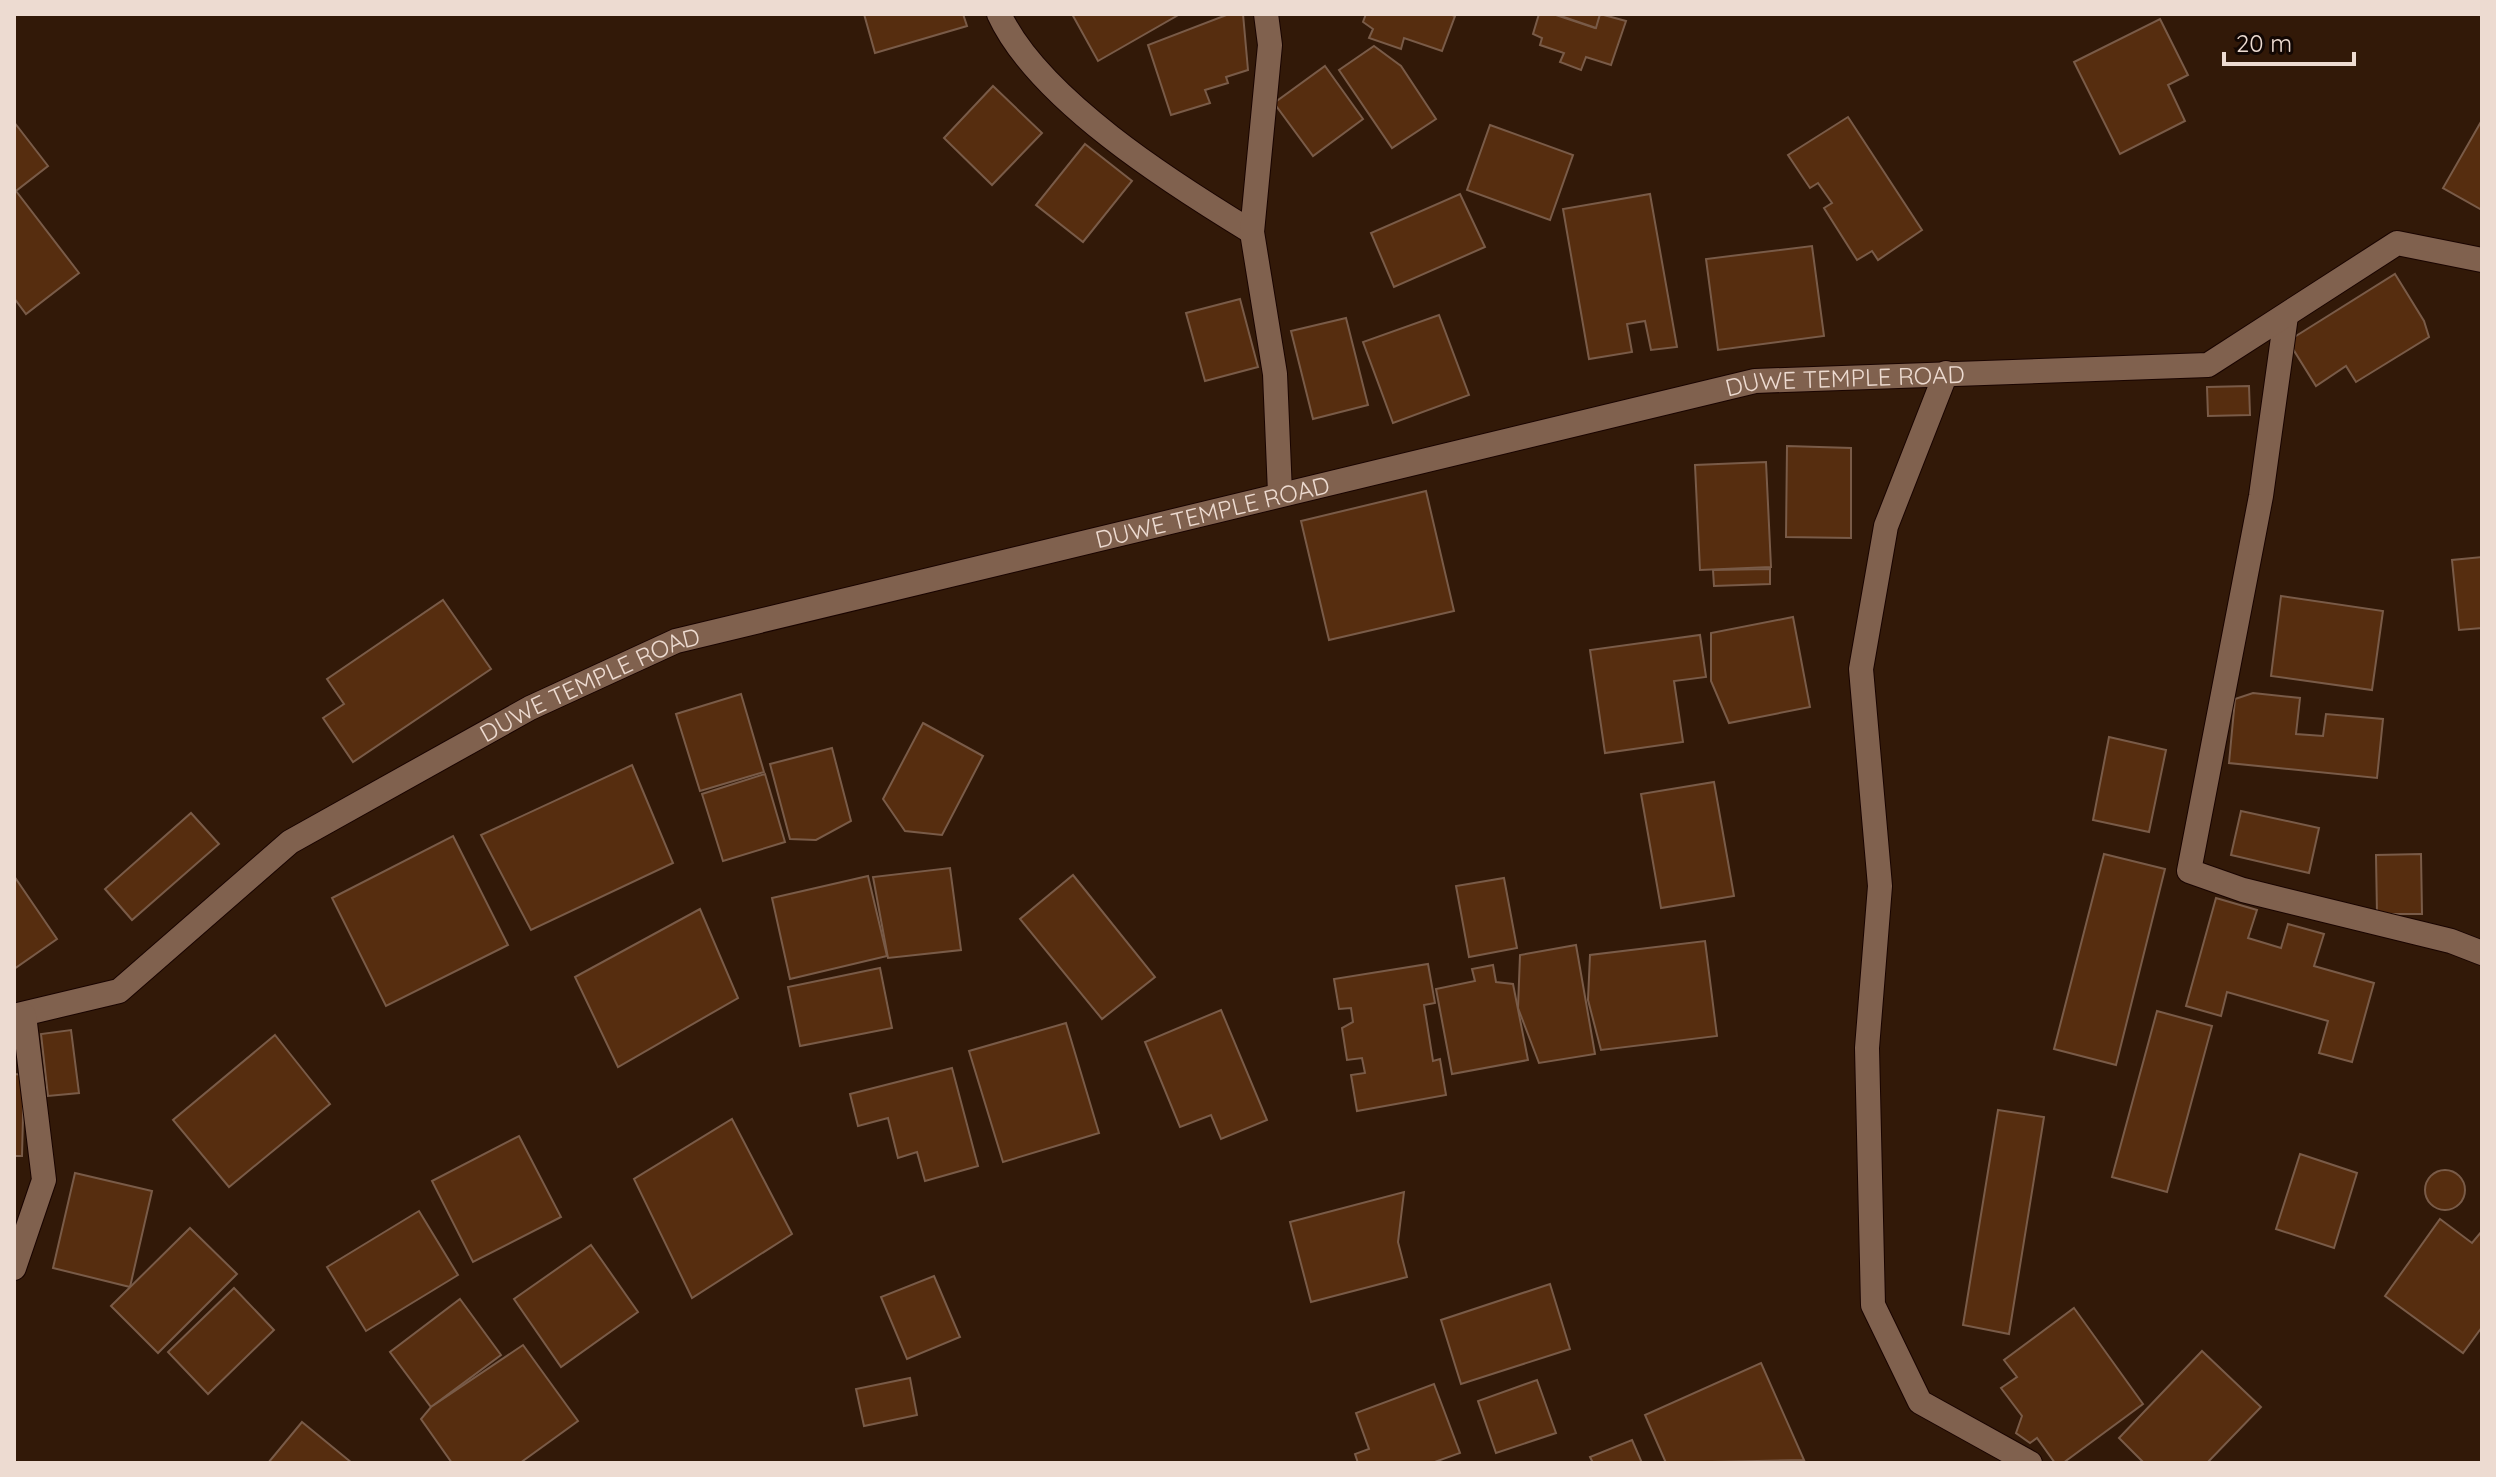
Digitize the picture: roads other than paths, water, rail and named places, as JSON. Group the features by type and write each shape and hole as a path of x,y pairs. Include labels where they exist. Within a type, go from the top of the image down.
{"street":[{"path":"999,14 1007,31 1060,94 1183,190 1252,232"},
{"path":"1266,14 1270,45 1252,232 1275,374 1280,493"},
{"name":"DUWE TEMPLE ROAD","path":"19,1016 119,991 290,842 530,708 676,641 1755,381 2208,365 2397,243 2482,260"},
{"path":"2286,316 2261,496 2189,871 2243,890 2451,941 2482,953"},
{"path":"1946,373 1886,526 1861,669 1880,886 1867,1048 1873,1305 1920,1402 2030,1463"},
{"path":"14,1268 44,1180 19,1016"}]}
